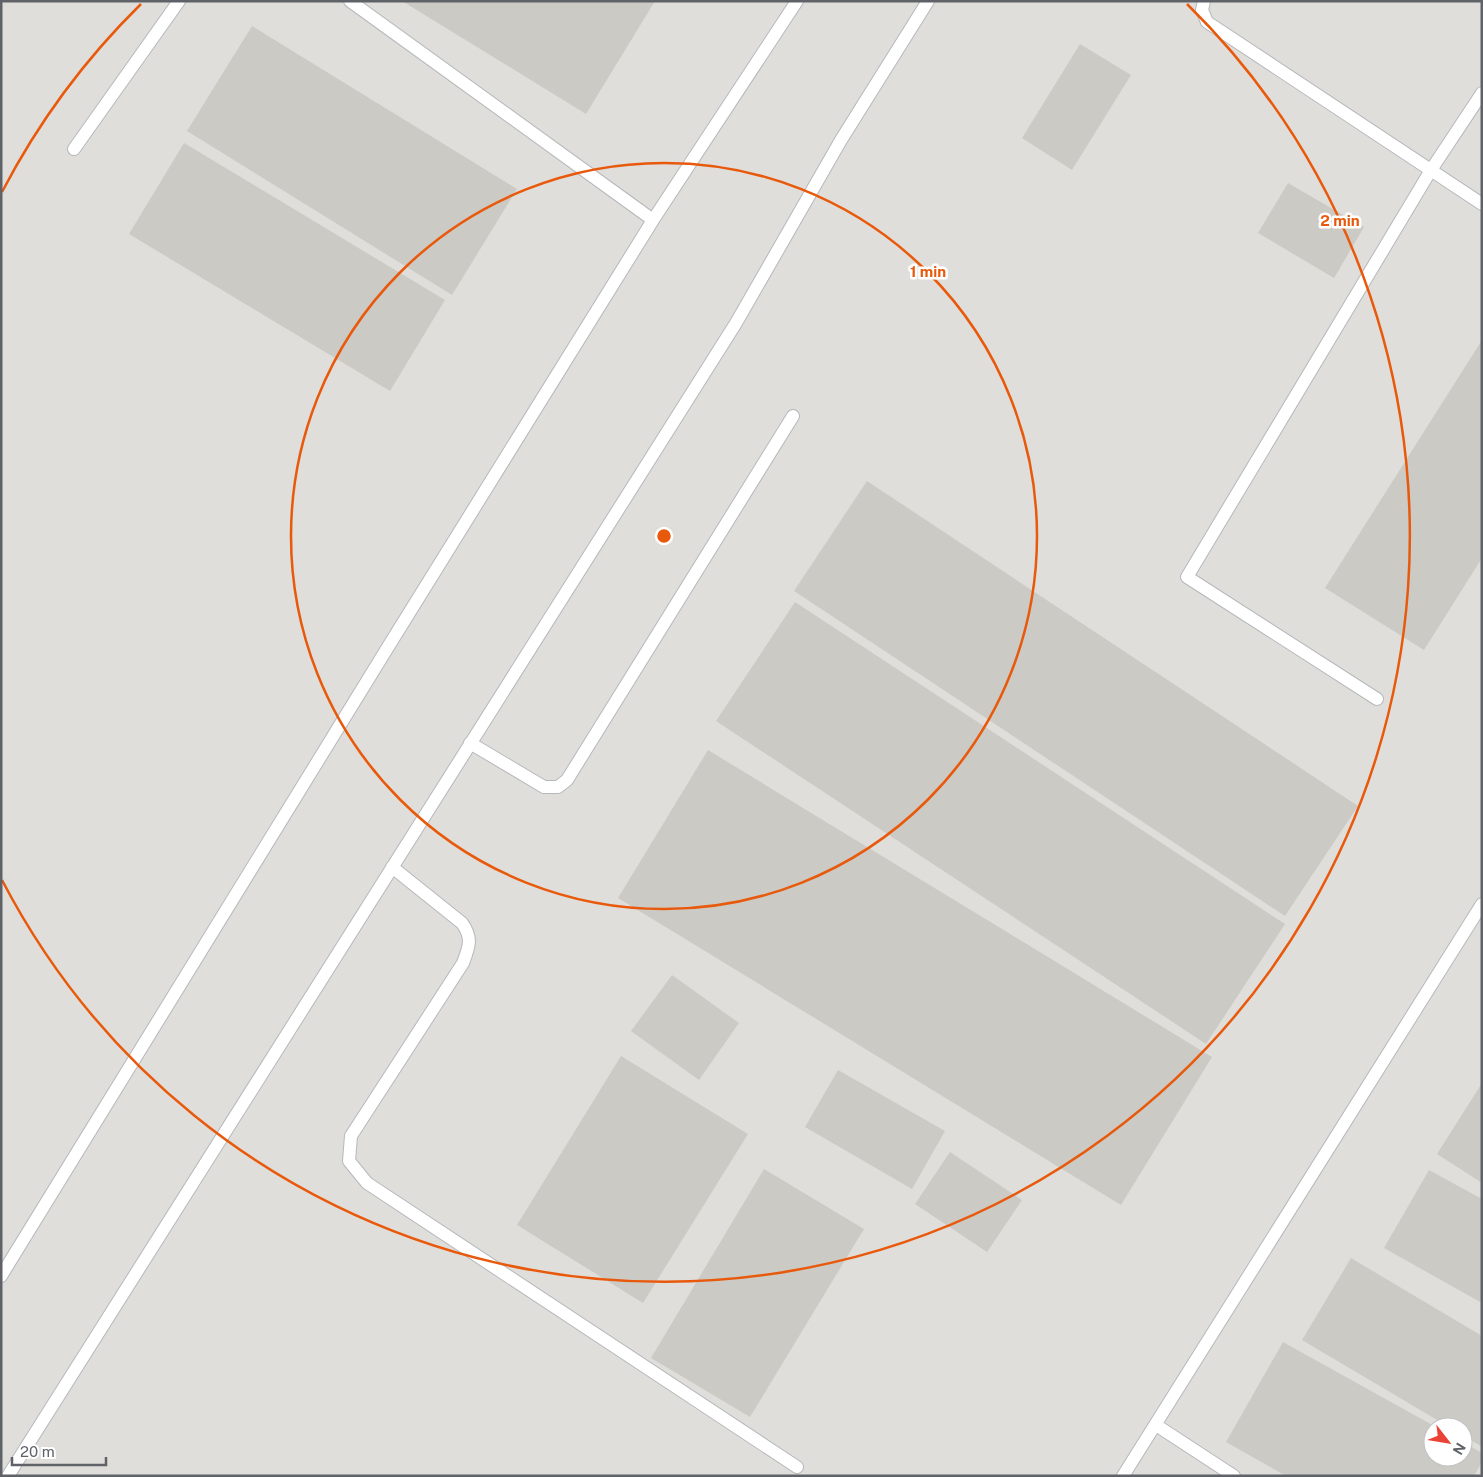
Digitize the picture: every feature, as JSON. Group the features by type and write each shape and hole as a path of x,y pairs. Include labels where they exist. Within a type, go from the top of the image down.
{"lane":[{"path":"74,149 179,1"},
{"path":"350,1 653,220"},
{"path":"1,1276 653,220 797,1"},
{"path":"8,1476 736,323 841,140 928,1"},
{"path":"1204,1 1202,10 1207,22 1482,204"},
{"path":"1377,699 1187,577 1430,170 1482,93"},
{"path":"470,743 544,787 558,787 567,780 793,416"},
{"path":"392,867 462,923 469,933 469,946 463,963 351,1136 349,1161 367,1184 797,1467"},
{"path":"1123,1476 1482,904"},
{"path":"1156,1425 1234,1476"}],"shaded area":[{"path":"1,1 1482,1 1482,1476 1,1476"}],"building":[{"path":"402,1 655,1 586,114"},
{"path":"252,26 517,189 452,295 187,131"},
{"path":"1080,44 1131,75 1072,170 1022,138"},
{"path":"184,143 445,300 390,391 129,234"},
{"path":"1288,183 1364,227 1334,278 1258,233"},
{"path":"1482,340 1482,558 1424,650 1325,588"},
{"path":"867,481 1358,806 1285,916 794,591"},
{"path":"795,602 1285,924 1206,1044 716,721"},
{"path":"708,750 1212,1057 1121,1205 618,898"},
{"path":"672,975 739,1023 699,1080 631,1031"},
{"path":"621,1056 748,1134 643,1303 517,1225"},
{"path":"838,1070 945,1131 912,1189 805,1127"},
{"path":"1482,1083 1482,1183 1437,1154"},
{"path":"950,1152 1022,1200 987,1252 915,1204"},
{"path":"764,1169 864,1229 750,1417 651,1358"},
{"path":"1429,1170 1482,1199 1482,1303 1384,1248"},
{"path":"1351,1258 1482,1336 1482,1447 1473,1441 1473,1417 1432,1417 1302,1340"},
{"path":"1283,1342 1423,1420 1423,1467 1473,1467 1473,1448 1482,1453 1482,1462 1474,1476 1286,1476 1226,1442"}]}
